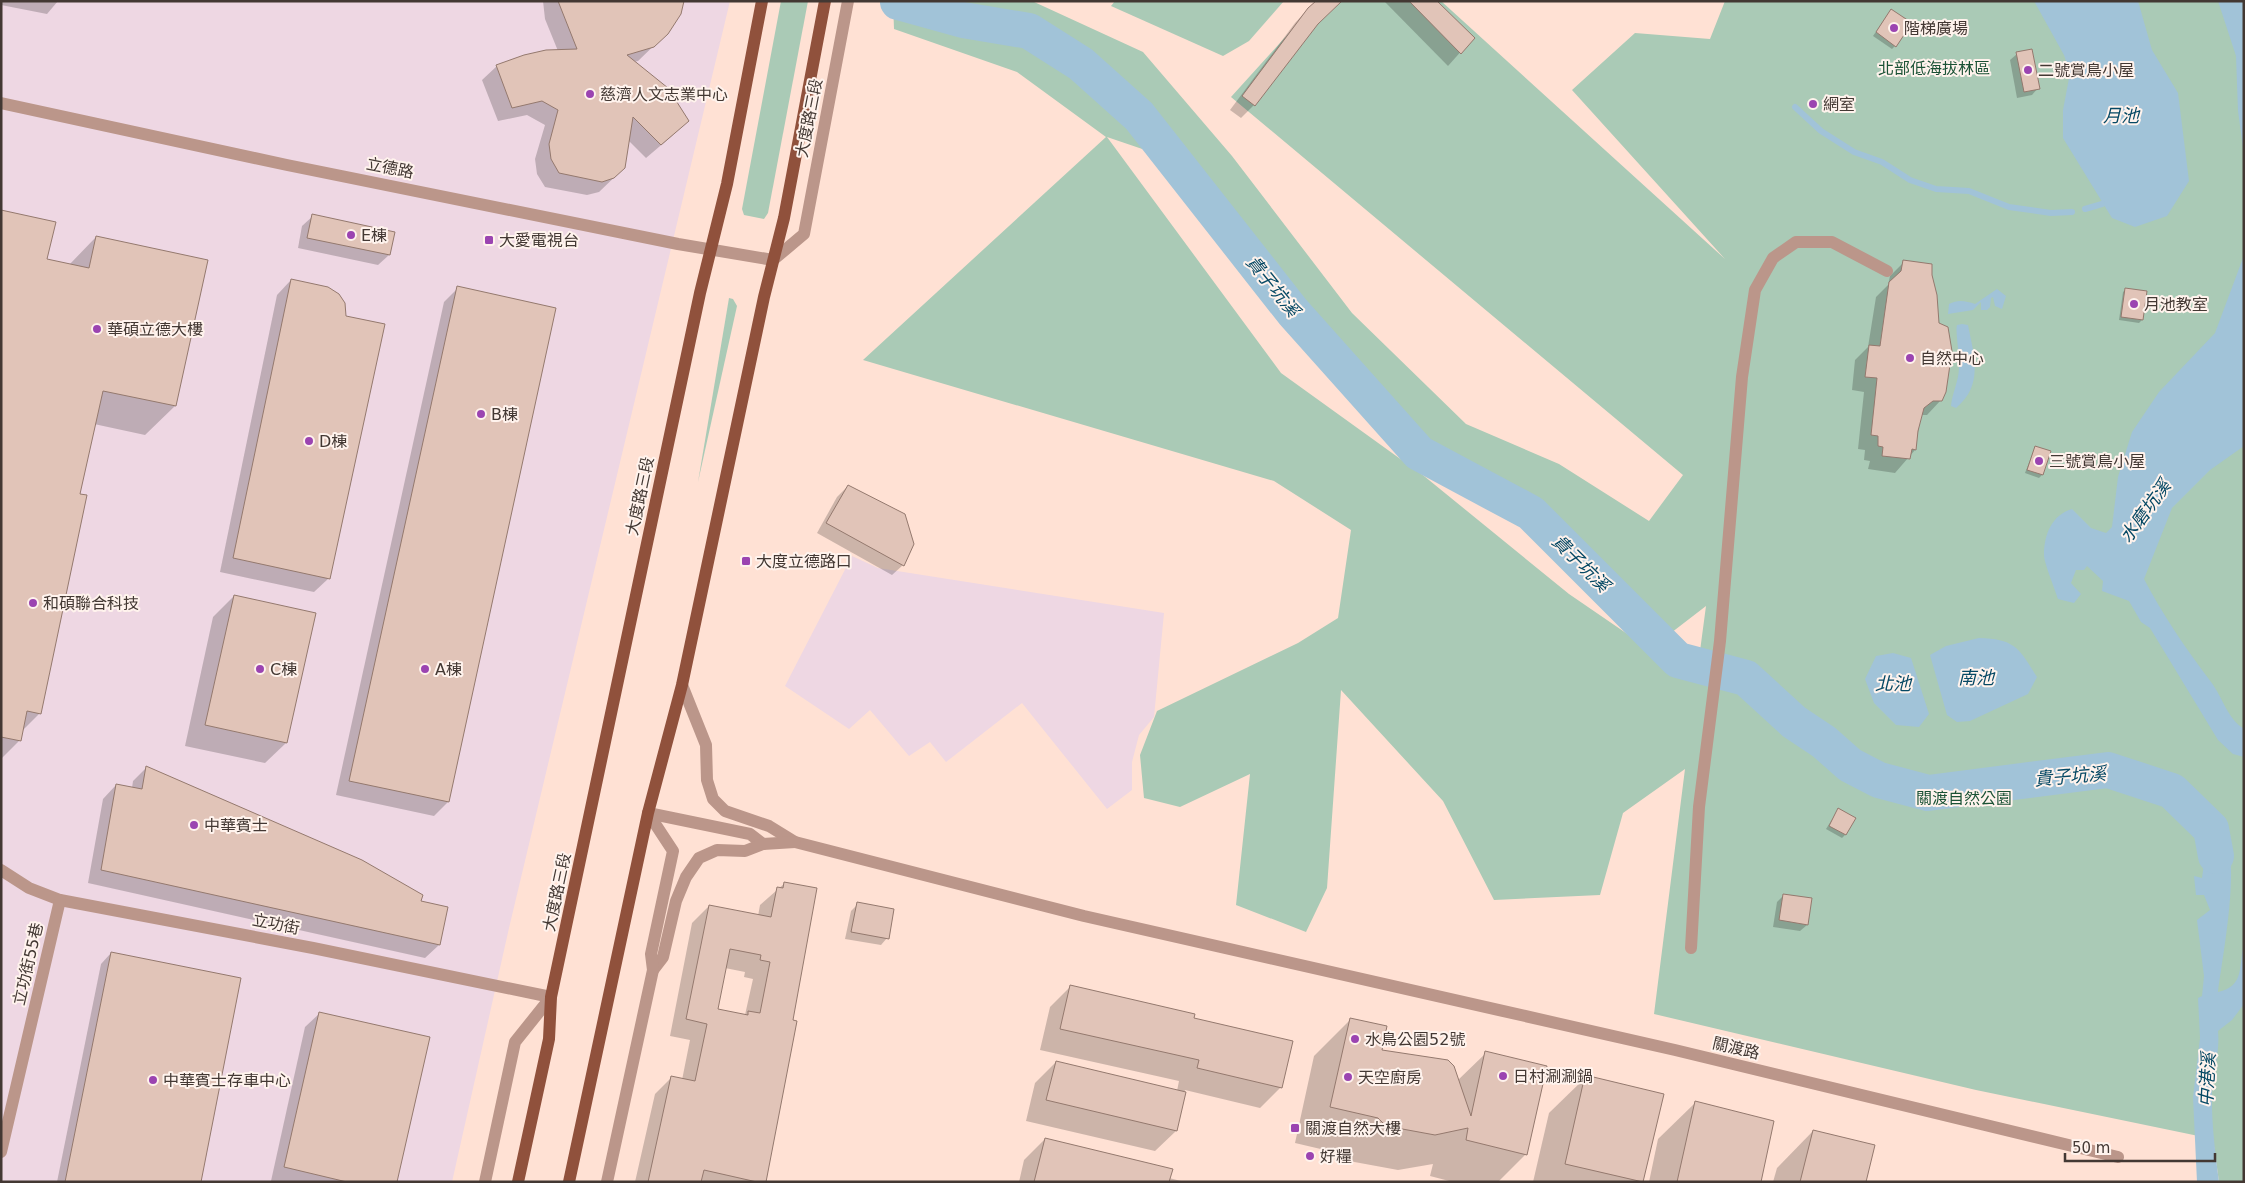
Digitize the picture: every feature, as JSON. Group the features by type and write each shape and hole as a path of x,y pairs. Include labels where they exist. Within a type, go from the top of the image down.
{"main road":[{"name":"大度路三段","path":"518,1182 548,1039 551,997 710,248 727,184 762,1"},
{"name":"大度路三段","path":"569,1182 648,813 682,685 773,260 784,218 825,1"}],"street":[{"name":"大度路三段","path":"773,260 804,234 848,1"},
{"name":"立德路","path":"1,103 678,244 773,260"},
{"path":"1691,948 1699,807 1720,641 1742,377 1755,290 1773,258 1796,242 1832,242 1887,271"},
{"path":"682,685 706,744 707,780 713,799 725,811 769,826 795,842"},
{"path":"648,813 750,834 763,844"},
{"path":"648,813 673,851 651,954 654,970"},
{"path":"608,1182 654,970 663,957 676,901 686,877 699,858 717,850 745,851 763,844 795,842"},
{"name":"關渡路","path":"795,842 860,857 1084,916 1344,977 1693,1054 2118,1157"},
{"name":"立功街","path":"1,870 29,888 60,900 551,997"},
{"name":"立功街55巷","path":"1,1152 60,900"},
{"name":"大度路三段","path":"485,1182 515,1042 551,997"}],"shaded area":[{"path":"1,1 730,1 509,928 452,1182 1,1182"},
{"path":"852,556 878,568 1164,613 1154,717 1139,735 1132,762 1132,790 1107,809 1022,703 946,762 930,742 909,756 870,710 849,729 785,686"}],"green space":[{"path":"781,1 808,1 768,213 764,219 744,215 742,209"},
{"path":"893,1 1032,1 1143,52 1232,156 1352,313 1466,424 1559,464 1649,521 1683,475 1231,97 1318,1 1441,1 1725,259 1572,90 1635,33 1710,39 1725,1 2244,1 2244,1182 2219,1182 2213,1139 1976,1090 1654,1014 1685,769 1623,813 1600,895 1494,900 1443,801 1341,690 1327,888 1306,932 1236,905 1250,774 1180,807 1144,798 1140,755 1157,711 1298,643 1338,618 1351,530 1274,481 863,360 1106,137 1017,72 894,29","holes":["1107,137 1201,169 1296,304 1421,434 1521,499 1667,636 1706,606 1696,681 1569,594 1424,476 1281,373"]},
{"path":"1115,1 1284,1 1249,41 1223,56 1111,6"},
{"path":"729,298 733,299 737,306 698,482"}],"water":[{"name":"月池","path":"2034,1 2138,1 2152,50 2178,93 2189,181 2167,216 2135,227 2112,218 2063,138 2063,110 2070,73 2064,55"},
{"name":"水磨坑溪","path":"2218,1 2244,1 2244,446 2210,470 2172,508 2144,579 2167,619 2215,688 2229,714 2244,729 2244,757 2233,754 2218,740 2150,628 2141,622 2129,601 2102,591 2103,581 2087,566 2084,570 2076,570 2071,583 2081,594 2074,603 2058,599 2044,559 2044,547 2050,526 2065,512 2072,509 2091,528 2106,533 2112,527 2118,477 2132,432 2159,392 2215,333 2243,258 2243,148 2238,111 2236,56"},
{"path":"1997,289 2006,296 2002,309 1995,306 1993,297 1987,310 1981,310 1981,302 1973,310 1948,314 1949,304 1962,301 1975,304"},
{"path":"1957,325 1968,325 1975,370 1971,390 1956,408 1951,406 1959,372"},
{"name":"南池","path":"1979,638 2001,640 2015,647 2037,677 2028,694 1970,721 1957,722 1947,715 1930,655 1946,646"},
{"name":"北池","path":"1893,653 1911,658 1929,714 1919,727 1896,725 1874,703 1865,679 1876,656"},
{"name":"中港溪","path":"2196,813 2206,815 2218,821 2227,838 2230,857 2230,905 2218,992 2227,989 2237,980 2244,945 2244,1004 2232,1020 2218,1031 2212,1101 2219,1182 2197,1182 2193,1097 2200,1038 2198,998 2202,996 2204,976 2197,920 2210,910 2204,895 2196,895 2194,876 2202,878 2206,849 2198,835"}],"building":[{"name":"慈濟人文志業中心","path":"558,1 684,1 681,14 668,34 654,47 627,55 668,88 689,121 661,145 633,117 625,168 614,178 602,182 559,173 551,159 549,144 558,110 542,101 512,108 496,65 524,55 546,50 577,49"},
{"path":"1316,1 1342,1 1318,24 1255,106 1242,96 1308,8"},
{"path":"1409,1 1437,1 1475,38 1461,54"},
{"name":"階梯廣場","path":"1891,9 1912,23 1896,47 1876,32"},
{"name":"二號賞鳥小屋","path":"2032,49 2040,89 2024,92 2016,52"},
{"name":"華碩立德大樓","path":"1,210 56,222 47,259 89,268 96,236 208,260 176,406 103,391 80,494 87,495 41,714 27,711 21,741 1,737"},
{"name":"E棟","path":"312,214 395,232 390,255 307,238"},
{"name":"自然中心","path":"1903,260 1932,264 1939,323 1948,327 1952,351 1946,392 1942,401 1933,401 1924,408 1918,431 1916,450 1912,449 1910,459 1882,456 1883,447 1878,446 1878,436 1871,435 1877,378 1865,377 1869,345 1880,346 1889,282 1901,271"},
{"name":"D棟","path":"291,279 328,287 339,294 345,303 346,316 385,324 330,579 233,558"},
{"path":"457,286 556,308 449,802 349,781"},
{"name":"月池教室","path":"2125,288 2147,291 2143,320 2121,317"},
{"name":"三號賞鳥小屋","path":"2035,446 2051,451 2043,475 2027,470"},
{"path":"848,485 905,514 914,544 904,566 826,523"},
{"name":"C棟","path":"234,595 316,613 287,743 205,725"},
{"name":"中華賓士","path":"146,766 362,860 423,895 421,901 448,907 440,945 101,870 116,784 142,789"},
{"path":"1838,808 1856,818 1846,835 1829,826"},
{"path":"784,882 817,888 793,1020 797,1021 766,1182 757,1182 704,1170 701,1182 648,1182 671,1076 695,1081 707,1024 686,1019 709,905 771,917 777,887 783,888","holes":["730,949 761,955 760,960 770,962 760,1013 748,1011 748,1015 718,1009"]},
{"path":"1783,894 1812,898 1808,925 1779,920"},
{"path":"857,902 894,909 889,939 851,932"},
{"name":"中華賓士存車中心","path":"111,952 241,978 201,1182 65,1182"},
{"path":"1070,985 1195,1014 1194,1018 1293,1041 1282,1088 1197,1068 1199,1060 1060,1029"},
{"path":"319,1012 430,1037 397,1182 347,1182 284,1167"},
{"path":"1350,1018 1387,1026 1382,1050 1448,1060 1454,1066 1471,1116 1485,1051 1547,1066 1527,1155 1466,1140 1468,1128 1435,1135 1386,1126 1378,1118 1330,1107"},
{"path":"1056,1061 1186,1092 1177,1131 1046,1100"},
{"path":"1585,1075 1664,1094 1643,1182 1565,1164"},
{"path":"1695,1101 1774,1121 1761,1182 1677,1182"},
{"path":"1813,1130 1875,1145 1866,1182 1800,1182"},
{"path":"1045,1138 1173,1169 1169,1182 1034,1182"}],"waterway":[{"name":"貴子坑溪","path":"898,2 963,20 1029,31 1081,64 1139,116 1293,312 1419,453 1531,513 1678,660 1746,678 1794,722 1824,742 1850,765 1879,780 1928,793 2108,770 2172,791 2211,829 2216,856"},
{"path":"1795,107 1821,131 1854,152 1882,162 1910,180 1936,189 1969,191 2009,207 2051,213 2072,212"},
{"path":"2085,209 2102,204"}],"place":[{"name":"階梯廣場","path":"1894,28"},
{"name":"二號賞鳥小屋","path":"2028,70"},
{"name":"慈濟人文志業中心","path":"590,94"},
{"name":"網室","path":"1813,104"},
{"name":"E棟","path":"351,235"},
{"name":"大愛電視台","path":"489,240"},
{"name":"月池教室","path":"2134,304"},
{"name":"華碩立德大樓","path":"97,329"},
{"name":"自然中心","path":"1910,358"},
{"name":"B棟","path":"481,414"},
{"name":"D棟","path":"309,441"},
{"name":"三號賞鳥小屋","path":"2039,461"},
{"name":"大度立德路口","path":"746,561"},
{"name":"和碩聯合科技","path":"33,603"},
{"name":"C棟","path":"260,669"},
{"name":"A棟","path":"425,669"},
{"name":"中華賓士","path":"194,825"},
{"name":"水鳥公園52號","path":"1355,1039"},
{"name":"日村涮涮鍋","path":"1503,1076"},
{"name":"天空廚房","path":"1348,1077"},
{"name":"中華賓士存車中心","path":"153,1080"},
{"name":"關渡自然大樓","path":"1295,1128"},
{"name":"好糧","path":"1310,1156"}],"park label":[{"name":"北部低海拔林區","path":"1934,68"},
{"name":"關渡自然公園","path":"1964,798"}]}
